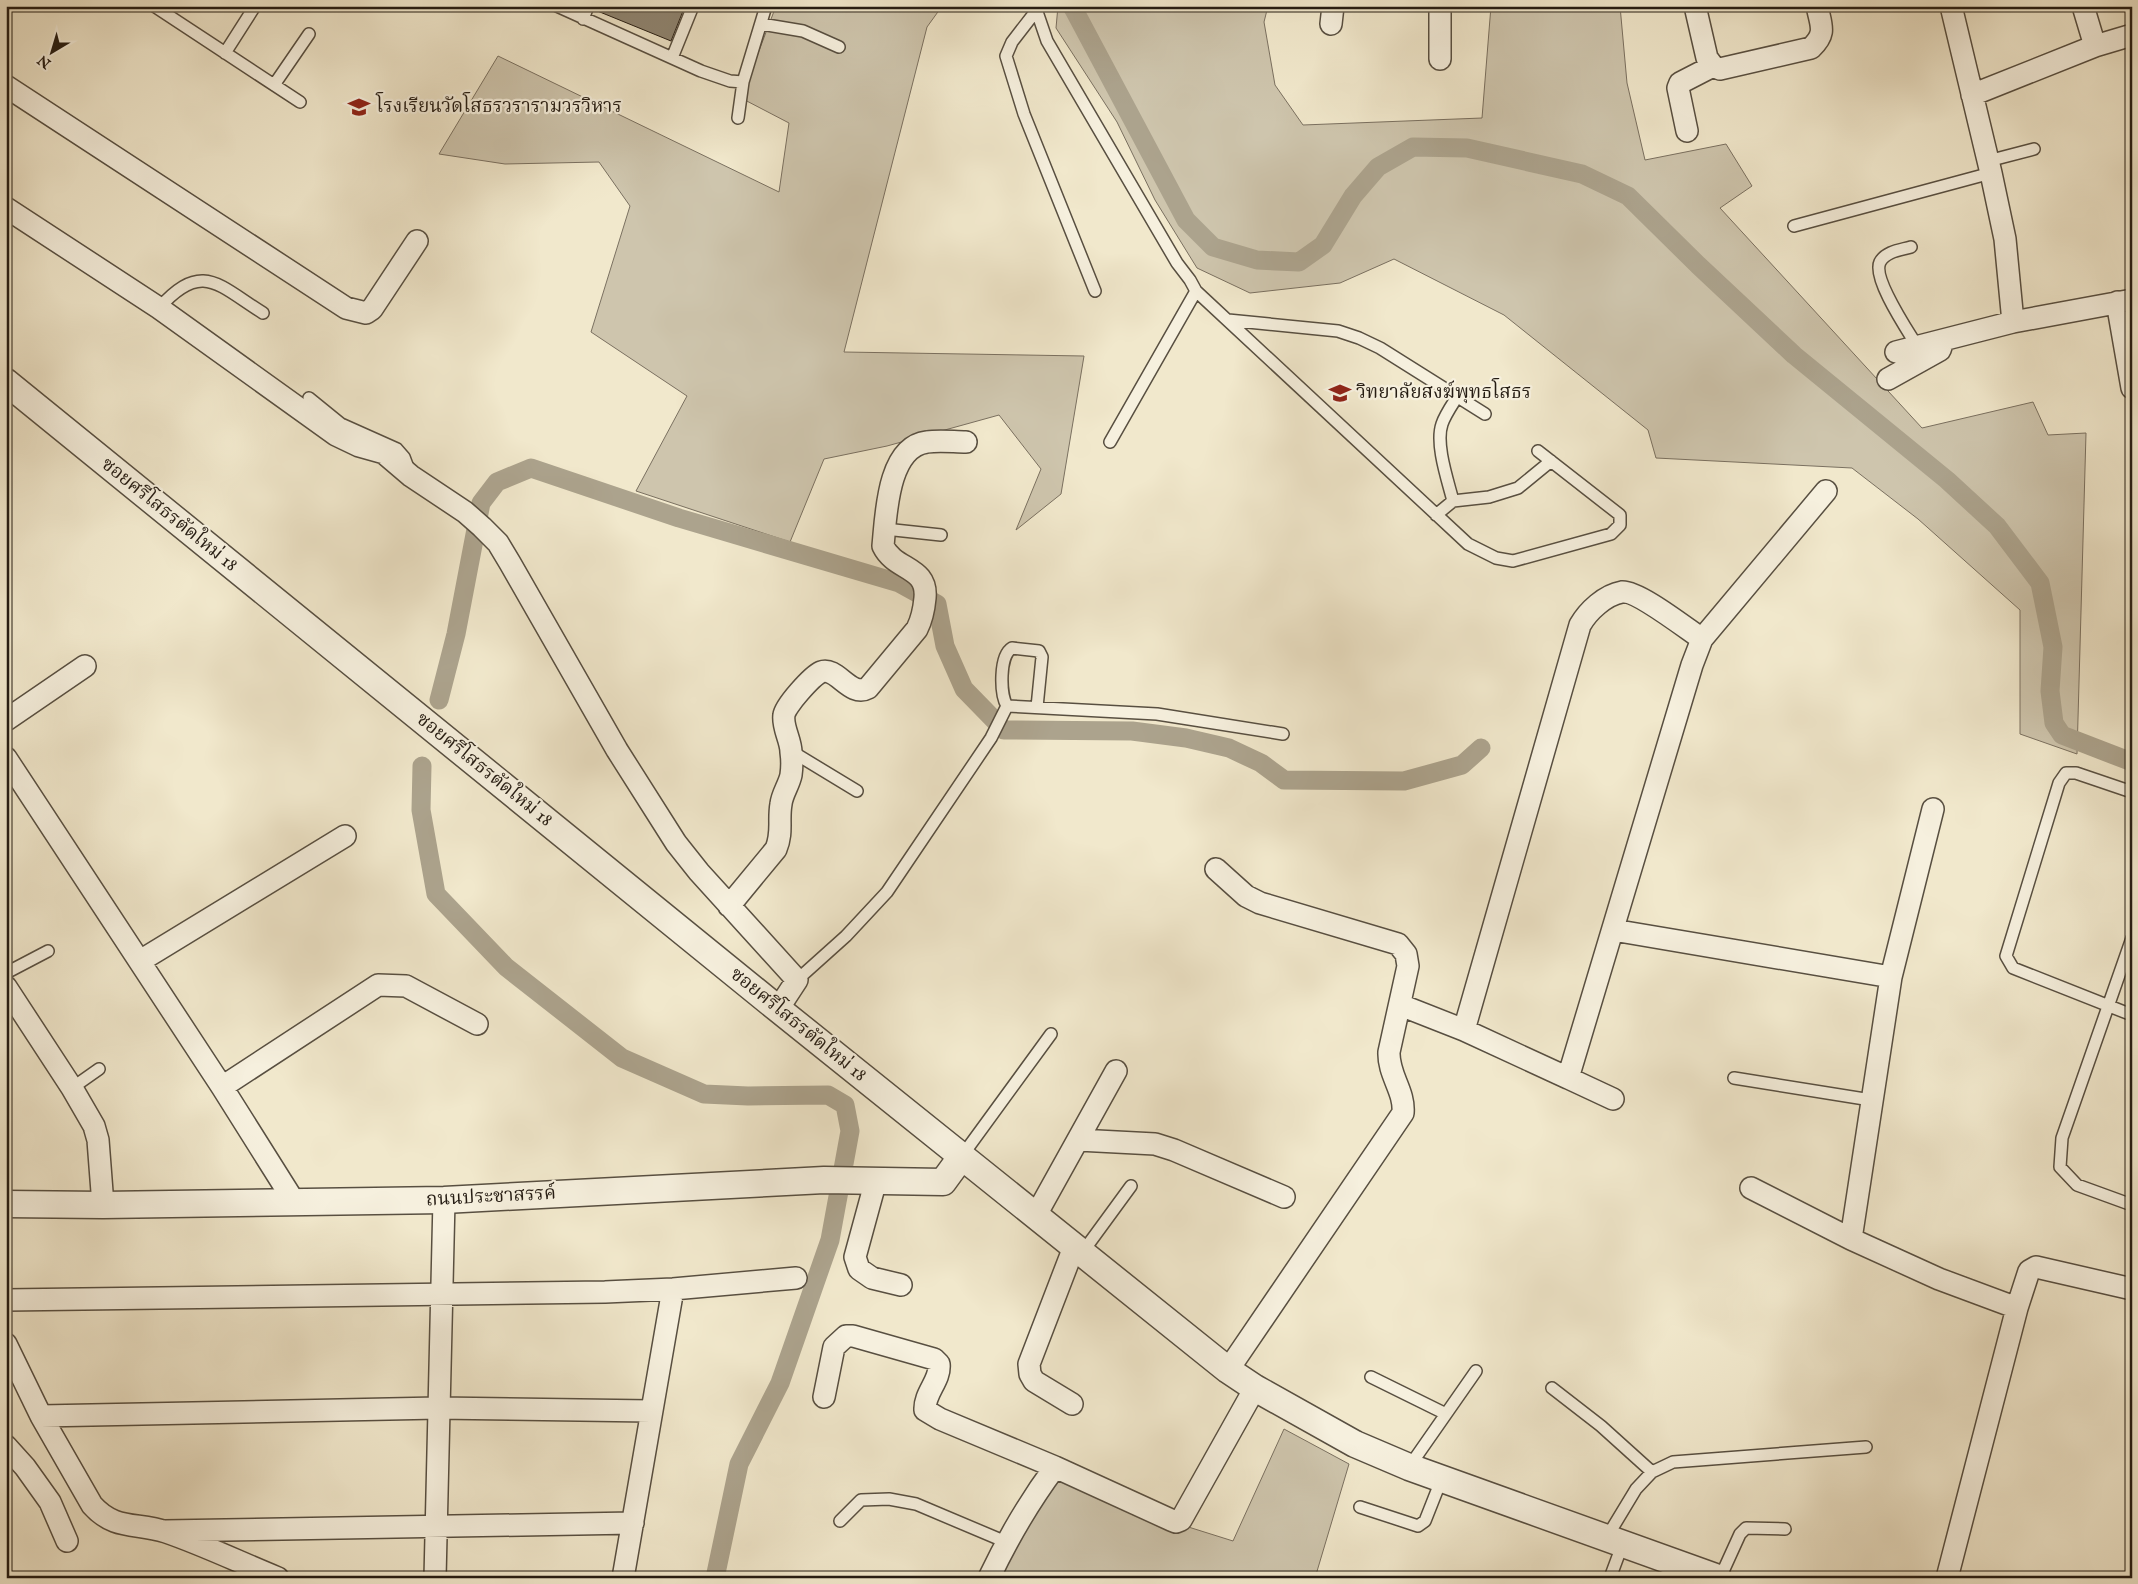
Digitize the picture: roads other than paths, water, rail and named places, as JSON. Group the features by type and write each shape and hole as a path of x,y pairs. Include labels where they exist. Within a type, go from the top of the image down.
{"street":[{"path":"1440,6 1440,59"},
{"path":"1695,6 1707,58 1713,66 1720,69 1811,48 1820,39 1822,31 1816,6"},
{"path":"1951,6 1990,167 2005,240 2013,322"},
{"path":"2083,6 2095,46"},
{"path":"1972,95 2095,46 2132,36"},
{"path":"1687,131 1678,88 1680,83 1713,66"},
{"path":"6,86 346,308 366,313 372,309 417,241"},
{"path":"6,208 159,308 336,435 359,446 384,453 411,476 465,512 482,526 498,543 617,750 676,843 729,906 797,980 778,1009"},
{"path":"1896,352 2013,322 2124,301 2132,388"},
{"path":"1888,379 1940,350 1943,344 1942,339"},
{"name":"ซอยศรีโสธรตัดใหม่ 18","path":"6,382 778,1009 1228,1370 1255,1388 1354,1444 1409,1467 1719,1578"},
{"path":"729,906 776,849 780,839 780,805 791,774 791,751 784,723 786,708 815,676 823,671 829,672 856,689 863,691 868,688 917,629 925,600 922,578 886,554 883,546 890,484 903,458 909,451 926,442 966,442"},
{"path":"1568,1078 1692,665 1702,639 1826,491"},
{"path":"1464,1030 1580,625 1588,612 1610,597 1623,592 1636,594 1702,639"},
{"path":"6,720 85,666"},
{"path":"6,758 222,1087 294,1203"},
{"path":"1851,1239 1871,1100 1892,977 1933,809"},
{"path":"140,961 345,836"},
{"path":"1216,869 1246,896 1260,904 1398,944 1406,954 1408,966 1389,1064 1404,1103 1403,1113 1228,1370"},
{"path":"1613,930 1892,977"},
{"path":"222,1087 378,985 406,986 434,999 477,1024"},
{"path":"6,987 72,1088 94,1126 98,1140 103,1205"},
{"path":"1408,1008 1464,1030 1613,1099"},
{"path":"1036,1215 1116,1071"},
{"path":"1078,1140 1155,1144 1174,1150 1284,1197"},
{"name":"ถนนประชาสรรค์","path":"6,1204 103,1205 444,1200 824,1180 943,1182 962,1156"},
{"path":"870,1180 854,1257 859,1269 872,1278 901,1285"},
{"path":"1751,1188 1851,1239 1939,1279 2017,1308"},
{"path":"435,1578 444,1200"},
{"path":"1072,1404 1034,1381 1030,1374 1029,1364 1078,1250"},
{"path":"1947,1578 2028,1271 2036,1267 2132,1289"},
{"path":"6,1300 604,1292 673,1289 796,1278"},
{"path":"622,1578 673,1289"},
{"path":"824,1397 834,1347 846,1336 853,1336 934,1359 939,1364 940,1370 924,1403 925,1410 940,1419 1056,1467 1176,1522 1181,1520 1255,1388"},
{"path":"6,1344 40,1416 92,1505 101,1515 113,1522 165,1531 633,1523"},
{"path":"40,1416 438,1408 651,1411"},
{"path":"6,1446 25,1467 50,1502 67,1541"},
{"path":"989,1578 1006,1542 1032,1498 1056,1467"},
{"path":"165,1531 278,1578"}],"lane":[{"path":"154,6 300,102"},
{"path":"225,53 255,6"},
{"path":"557,6 701,71 730,81 742,82"},
{"path":"583,19 588,6"},
{"path":"672,58 693,6"},
{"path":"738,118 742,82 766,6"},
{"path":"1035,9 1019,30 1006,56 1024,114 1095,291"},
{"path":"1035,9 1048,41 1177,263 1196,291 1468,544 1496,558 1513,561 1611,534 1620,525 1620,515 1538,451"},
{"path":"761,24 803,31 840,47"},
{"path":"274,85 309,34"},
{"path":"1794,226 1990,167 2034,149"},
{"path":"1911,247 1885,255 1880,263 1879,270 1890,299 1917,346"},
{"path":"159,308 180,286 203,280 216,283 263,313"},
{"path":"1110,442 1196,291"},
{"path":"1228,320 1338,331 1359,338 1380,348 1484,414"},
{"path":"1453,501 1440,434 1442,423 1457,397"},
{"path":"309,398 341,424 397,449 404,457 411,476"},
{"path":"1436,515 1453,501 1489,497 1518,488 1551,461"},
{"path":"885,529 941,536"},
{"path":"1007,706 1002,698 1001,690 1004,664 1008,650 1012,648 1039,651 1042,657 1038,707"},
{"path":"1007,706 1158,714 1283,734"},
{"path":"797,980 846,936 887,892 992,738 1007,706"},
{"path":"791,751 857,791"},
{"path":"2132,792 2076,773 2066,773 2059,783 2006,956 2013,968 2132,1015"},
{"path":"2132,938 2062,1138 2060,1167 2076,1185 2132,1204"},
{"path":"6,973 48,951"},
{"path":"962,1156 1051,1034"},
{"path":"72,1088 99,1068"},
{"path":"1734,1078 1871,1100"},
{"path":"1078,1250 1131,1186"},
{"path":"1409,1467 1476,1371"},
{"path":"1372,1377 1446,1414"},
{"path":"1552,1388 1600,1426 1652,1472"},
{"path":"1610,1578 1615,1540 1636,1489 1652,1472 1673,1462 1866,1447"},
{"path":"1360,1507 1418,1526 1425,1520 1442,1478"},
{"path":"840,1521 860,1500 889,1499 916,1504 1006,1542"},
{"path":"1719,1578 1740,1534 1746,1528 1785,1529"}],"waterway":[{"path":"1072,6 1186,220 1213,247 1257,260 1299,262 1323,245 1353,196 1378,167 1413,147 1467,148 1582,174 1628,196 1794,355 1947,480 1997,526 2040,583 2053,647 2050,691 2054,723 2062,735 2132,762"},
{"path":"439,700 456,634 481,503 497,482 531,468 679,518 899,583 937,604 945,646 964,689 1004,730 1132,731 1186,738 1229,748 1261,763 1284,780 1404,781 1462,765 1481,748"},
{"path":"422,766 421,810 436,894 506,967 622,1058 704,1094 748,1096 828,1095 845,1105 850,1131 830,1240 780,1383 739,1464 715,1578"}],"place":[{"name":"โรงเรียนวัดโสธรวรารามวรวิหาร","path":"359,107"},
{"name":"วิทยาลัยสงฆ์พุทธโสธร","path":"1340,393"}]}
